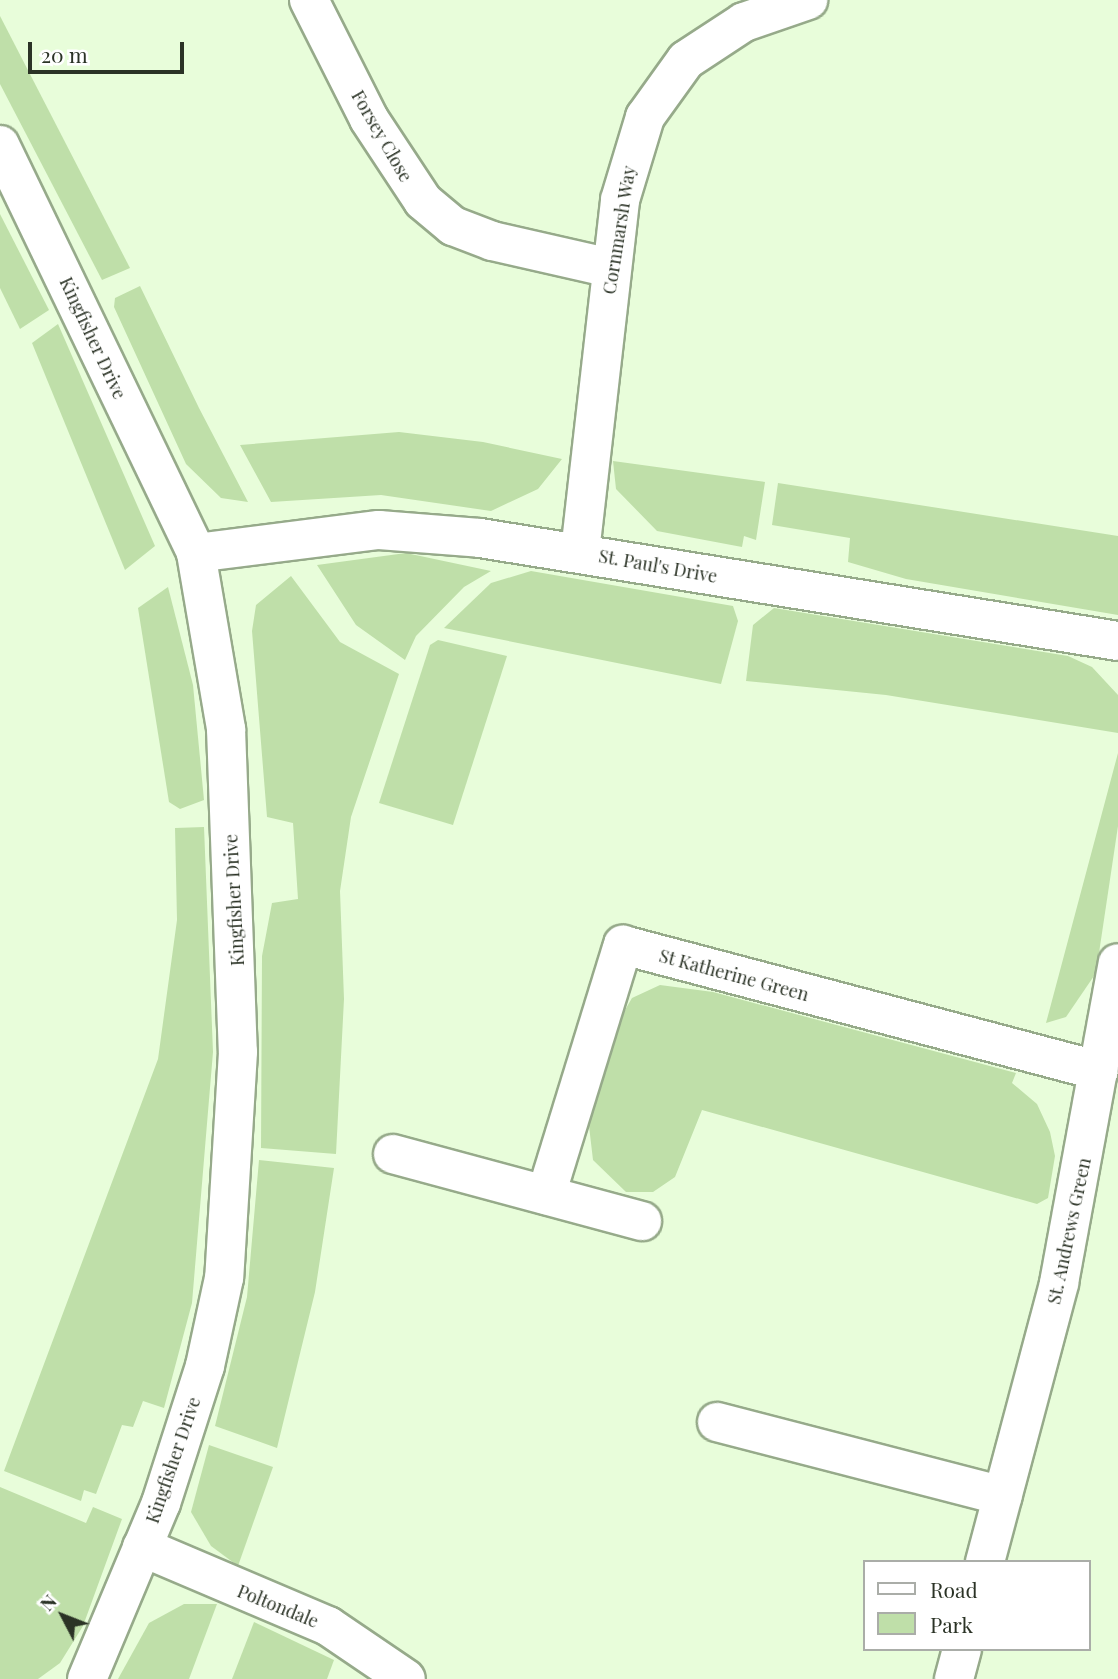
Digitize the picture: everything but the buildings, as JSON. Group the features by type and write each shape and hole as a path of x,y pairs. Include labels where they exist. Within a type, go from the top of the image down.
{"street":[{"name":"Forsey Close","path":"309,0 369,120 423,201 453,226 492,241 611,268"},
{"name":"Cornmarsh Way","path":"580,552 611,268 632,152 664,86 686,60 717,38 807,0"},
{"name":"Kingfisher Drive","path":"0,145 196,554 226,729 239,1052 224,1278 205,1366 142,1547 87,1679"},
{"name":"St. Paul's Drive","path":"196,554 379,530 580,552 1118,641"},
{"name":"St Katherine Green","path":"546,1195 622,945 1099,1070"},
{"name":"St. Andrews Green","path":"986,1560 1059,1283 1118,963"},
{"path":"393,1154 642,1222"},
{"path":"717,1422 1003,1496"},
{"name":"Poltondale","path":"142,1547 328,1626 406,1679"},
{"path":"954,1679 961,1651"}],"green space":[{"path":"0,16 130,268 102,280 0,84"},
{"path":"0,214 49,310 20,329 0,288"},
{"path":"140,286 248,502 221,498 186,464 114,307 115,298"},
{"path":"58,324 155,546 125,570 32,343"},
{"path":"399,432 483,442 562,459 538,489 491,511 381,495 271,502 240,445"},
{"path":"613,461 765,482 756,540 744,536 742,547 657,531 616,489"},
{"path":"778,483 1118,536 1118,615 906,579 848,562 850,538 772,525"},
{"path":"406,553 491,571 464,587 416,636 405,660 356,625 317,565"},
{"path":"531,571 733,606 738,621 721,684 444,628 491,583"},
{"path":"291,576 340,642 399,674 351,817 340,891 344,999 336,1154 261,1148 262,956 272,903 298,899 293,823 267,817 252,631 256,605"},
{"path":"168,587 193,685 204,800 180,809 169,802 138,608"},
{"path":"774,608 1068,656 1092,667 1118,695 1118,733 886,695 746,681 753,625"},
{"path":"438,640 507,656 453,825 379,803 430,645"},
{"path":"1118,753 1118,826 1096,973 1066,1017 1046,1023"},
{"path":"204,827 213,1052 192,1303 164,1408 143,1401 133,1427 122,1425 96,1494 84,1490 81,1501 4,1471 158,1059 177,920 175,828"},
{"path":"660,985 713,992 1016,1073 1012,1083 1037,1104 1050,1132 1055,1156 1048,1198 1037,1204 702,1110 675,1177 653,1192 626,1192 593,1160 589,1126 625,1010 632,998"},
{"path":"259,1160 334,1168 315,1292 277,1448 215,1426 247,1297"},
{"path":"209,1445 273,1467 238,1566 211,1546 191,1512"},
{"path":"0,1487 86,1523 93,1507 122,1519 83,1626 60,1663 38,1679 0,1679"},
{"path":"184,1604 217,1604 189,1679 118,1679 149,1623"},
{"path":"254,1622 334,1660 327,1679 232,1679"}]}
